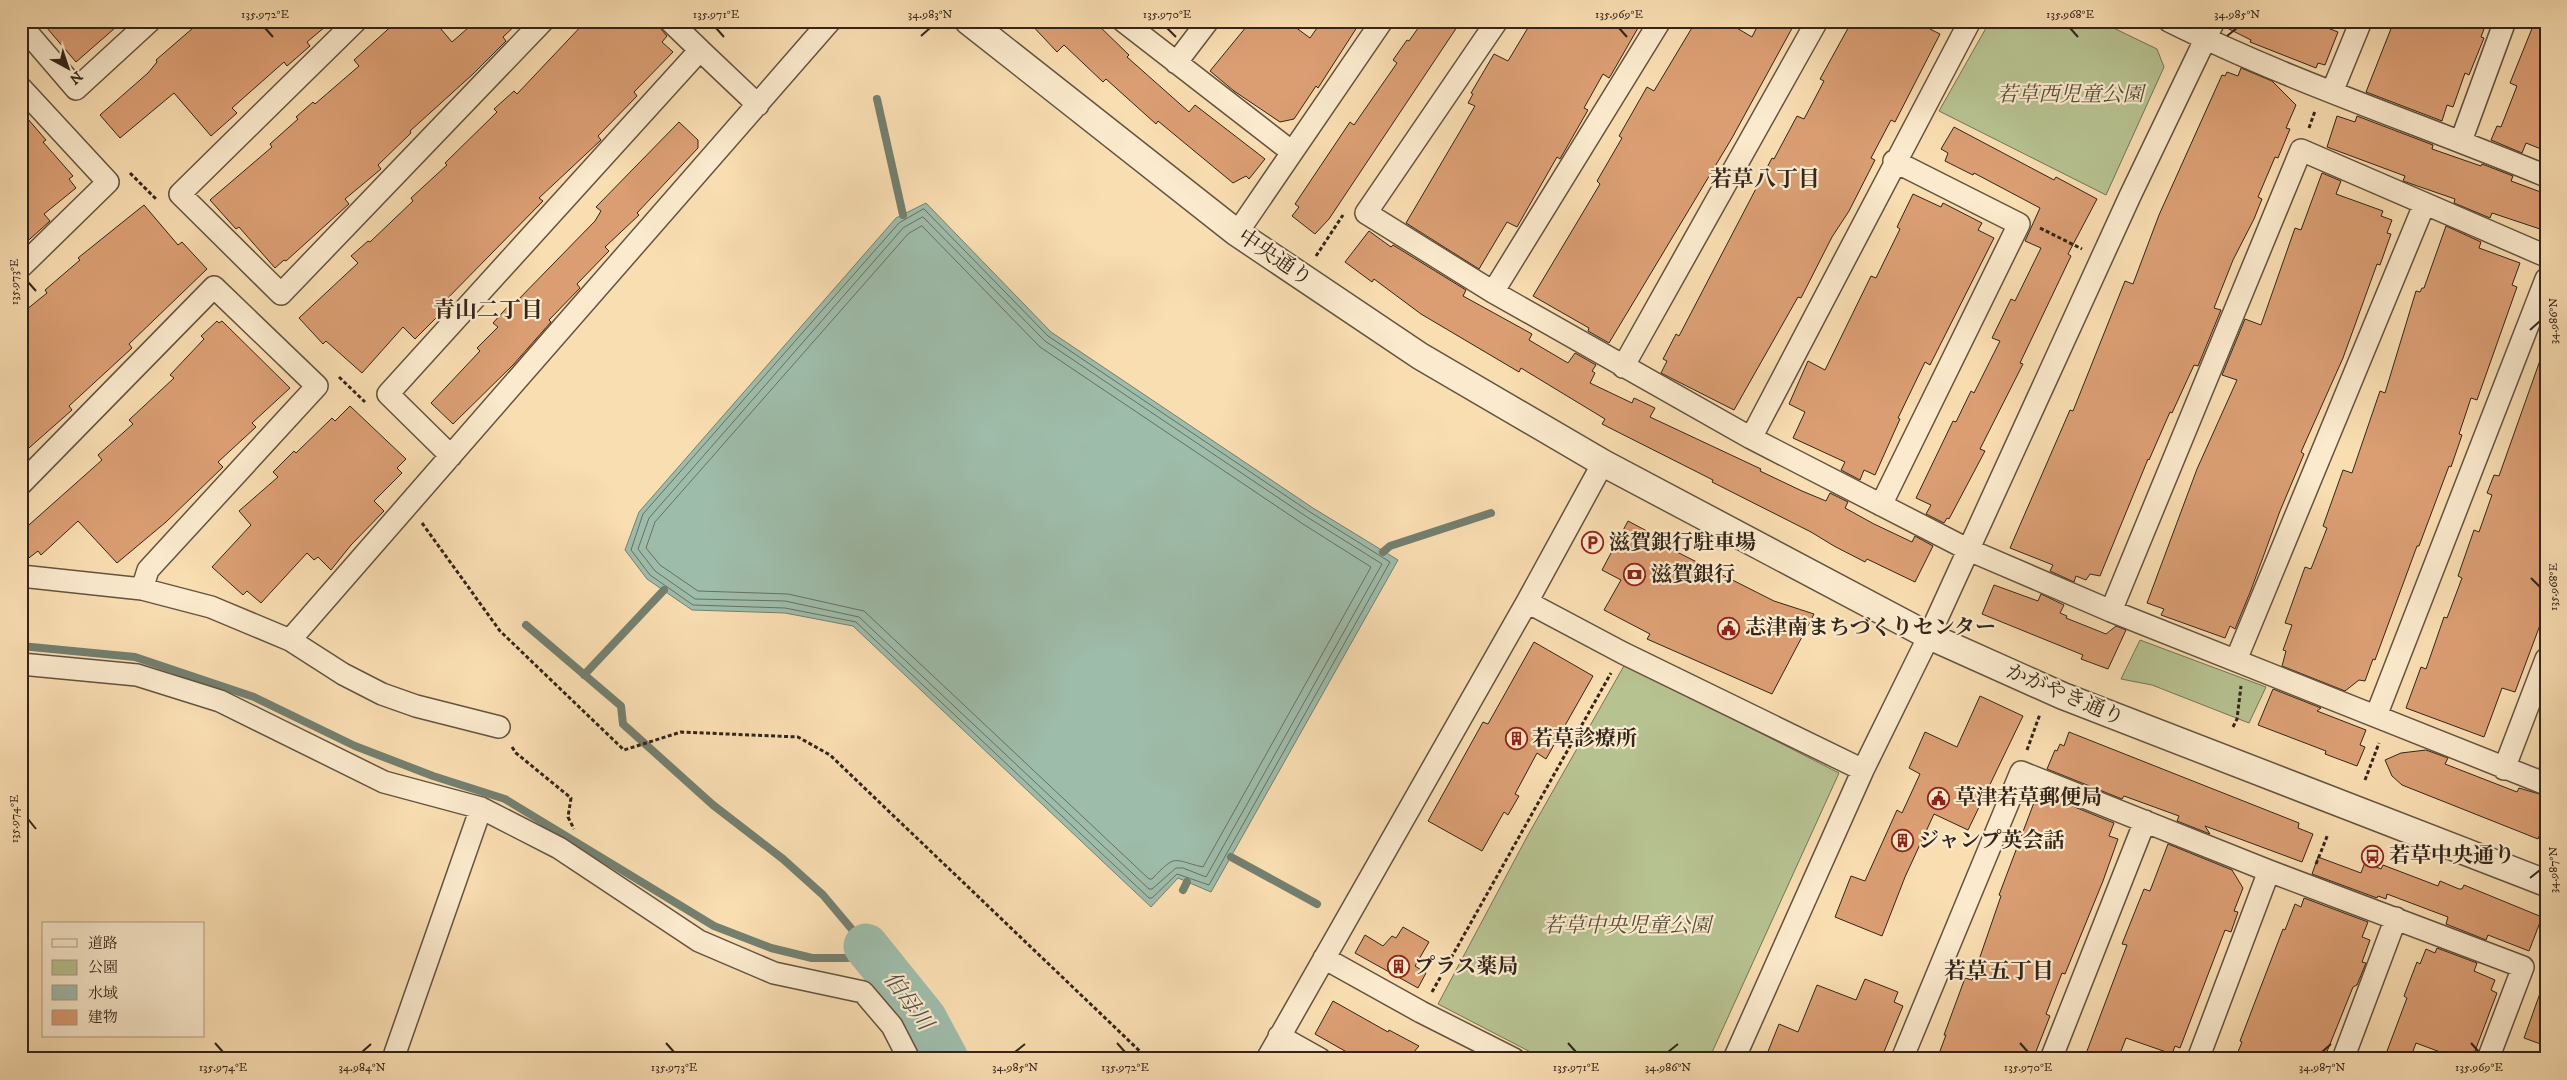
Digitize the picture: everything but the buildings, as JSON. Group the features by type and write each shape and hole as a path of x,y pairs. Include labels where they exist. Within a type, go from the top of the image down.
{"street":[{"path":"21,25 76,89 150,21"},
{"path":"356,21 180,194 281,294 542,21"},
{"path":"670,21 758,105"},
{"path":"290,640 830,21"},
{"name":"中央通り","path":"968,21 1237,233 1420,356 1603,463"},
{"path":"1123,21 1292,152"},
{"path":"1176,63 1208,21"},
{"path":"1237,233 1382,21"},
{"path":"1497,21 1366,213 1493,292 1623,367 1751,438 1969,550 2111,611 2546,784"},
{"path":"1493,292 1660,21"},
{"path":"1623,367 1818,21"},
{"path":"1751,438 1894,161 1970,21"},
{"path":"2169,21 2210,30 2328,90 2546,176"},
{"path":"2328,90 2361,21"},
{"path":"2461,141 2505,21"},
{"path":"1734,1059 1863,770 1929,636 2130,196 2210,30"},
{"path":"451,456 388,394 700,50"},
{"path":"21,88 108,182 21,267"},
{"path":"2111,611 2301,150 2424,206 2546,256"},
{"path":"1881,505 2019,224 1894,161"},
{"path":"2242,663 2424,206"},
{"path":"2382,719 2546,279"},
{"path":"21,484 214,287 317,386 148,570 142,589"},
{"path":"1267,1059 1527,602 1603,463"},
{"name":"かがやき通り","path":"1603,463 1929,636 2063,696 2546,883"},
{"path":"21,576 142,589 211,607 290,640 343,674 382,694 416,706 499,727"},
{"path":"1527,602 1623,653 1863,770"},
{"path":"2504,768 2546,659"},
{"path":"21,664 136,675 220,701 384,782 481,808 559,848 699,941 774,973 863,992 892,1026 909,1059"},
{"path":"1902,1059 2021,772 2145,820 2270,872 2522,967 2488,1059"},
{"path":"394,1059 481,808"},
{"path":"2051,1059 2145,820"},
{"path":"2198,1059 2270,872"},
{"path":"2343,1059 2396,918"},
{"path":"1324,958 1421,1012 1514,1059"},
{"path":"1279,1036 1320,1059"}],"path":[{"path":"2301,150 2328,90"},
{"path":"1315,257 1344,214"},
{"path":"2019,224 2030,222 2085,251"},
{"path":"409,504 500,631 624,750 681,732 798,737 830,755 1148,1059"},
{"path":"1421,1012 1623,653"},
{"path":"2233,727 2237,718 2242,663"},
{"path":"2021,772 2024,757 2043,707"},
{"path":"2365,780 2382,719"},
{"path":"499,727 516,753 570,798 568,817 574,829 559,848"},
{"path":"2307,886 2328,834"}],"green space":[{"name":"若草西児童公園","path":"1990,21 2099,21 2157,49 2164,67 2106,195 1939,111"},
{"path":"2140,640 2266,687 2249,723 2152,685 2121,679"},
{"name":"若草中央児童公園","path":"1625,664 1839,773 1709,1059 1544,1059 1438,1004 1528,835"}],"water":[{"path":"926,203 1051,332 1313,508 1398,560 1211,892 1178,878 1151,907 853,626 785,613 692,610 647,579 625,550 639,512 896,218"}],"waterway":[{"path":"877,99 903,215"},
{"path":"1383,552 1390,546 1491,513"},
{"path":"584,675 664,590"},
{"path":"21,646 135,657 254,697 355,746 433,776 505,799 714,926 771,948 812,958 848,958 866,946 823,895 783,859 713,805 623,724 621,706 526,625"},
{"path":"1231,857 1317,904"},
{"path":"1183,890 1187,882"},
{"name":"伯母川","path":"866,946 924,1018 946,1059"}],"place":[{"name":"滋賀銀行駐車場","path":"1593,543"},
{"name":"滋賀銀行","path":"1635,575"},
{"name":"志津南まちづくりセンター","path":"1729,628"},
{"name":"若草診療所","path":"1516,739"},
{"name":"草津若草郵便局","path":"1939,798"},
{"name":"ジャンプ英会話","path":"1902,841"},
{"name":"若草中央通り","path":"2373,856"},
{"name":"プラス薬局","path":"1398,967"}],"district":[{"name":"若草八丁目","path":"1765,179"},
{"name":"青山二丁目","path":"488,310"},
{"name":"若草五丁目","path":"1999,971"}]}
